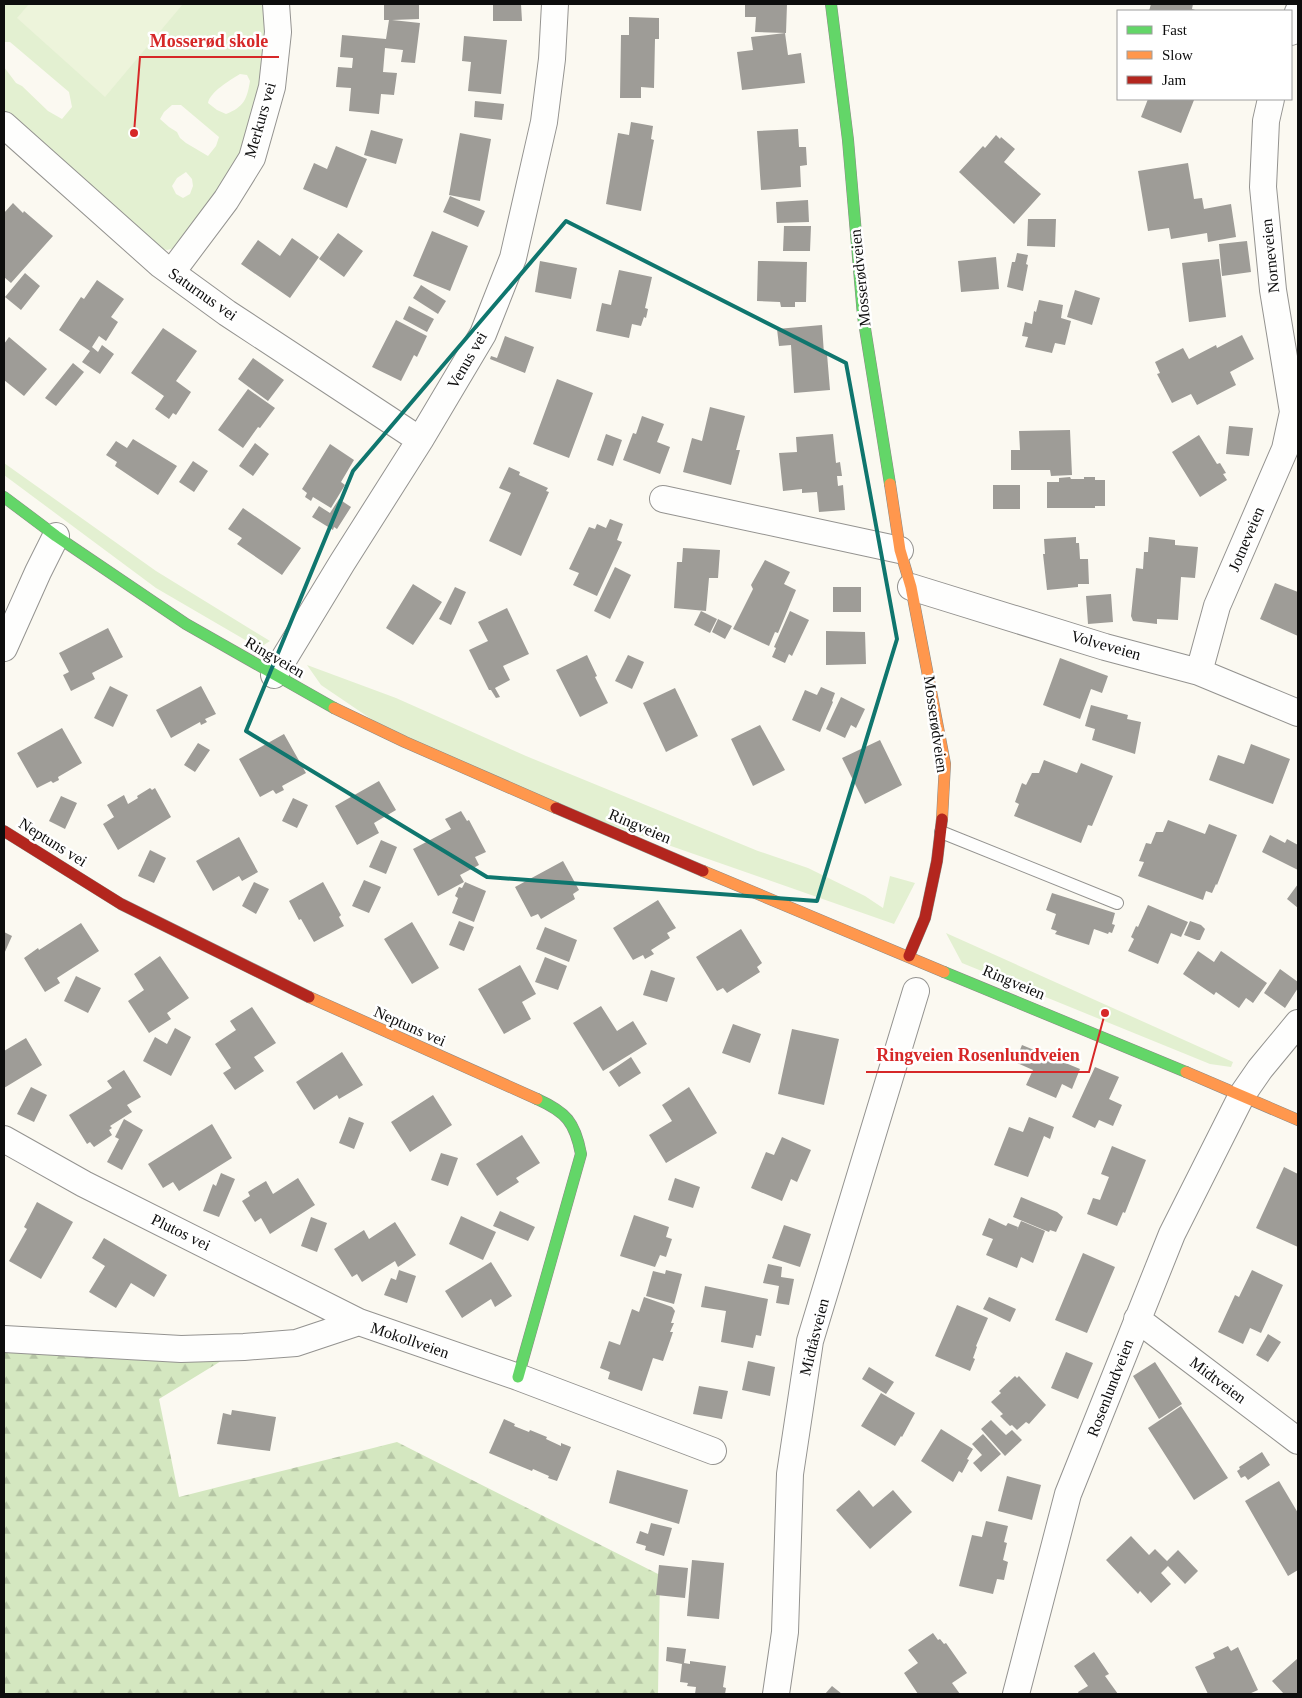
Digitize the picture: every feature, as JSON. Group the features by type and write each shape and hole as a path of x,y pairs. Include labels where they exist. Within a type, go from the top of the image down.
{"street":[{"name":"Merkurs vei","path":"172,272 226,200 252,158 272,87 278,32 276,4"},
{"name":"Venus vei","path":"274,675 420,440 483,334 513,258 544,122 552,59 555,4"},
{"name":"Mosserødveien","path":"831,4 848,140 863,316 900,550 911,587 945,764 941,832 937,861 925,918 909,956"},
{"path":"1292,29 1298,12"},
{"name":"Norneveien","path":"1271,100 1266,121 1263,187 1273,290 1296,410"},
{"name":"Saturnus vei","path":"4,125 161,265 227,313 420,440"},
{"name":"Jotneveien","path":"1199,672 1217,606 1285,449 1296,410"},
{"name":"Ringveien","path":"4,497 56,536 186,624 336,709 405,742 760,895 1298,1120"},
{"path":"663,499 900,550"},
{"path":"4,648 56,536"},
{"name":"Volveveien","path":"911,587 1106,647 1199,672 1298,713"},
{"name":"Neptuns vei","path":"4,830 121,904 318,1002 550,1105 569,1120 578,1132 581,1154 518,1377"},
{"name":"Midtåsveien","path":"776,1694 785,1632 790,1474 810,1341 916,991"},
{"name":"Rosenlundveien","path":"1016,1694 1068,1494 1172,1234 1242,1095 1260,1069 1298,1022"},
{"name":"Plutos vei","path":"4,1139 84,1184 359,1322"},
{"name":"Midtveien","path":"1137,1320 1298,1441"},
{"name":"Mokollveien","path":"4,1339 181,1349 244,1347 296,1343 359,1322 518,1377 713,1451"}],"lane":[{"path":"941,832 1117,903"}],"highlighted area":[{"path":"566,221 846,363 897,639 817,901 487,877 246,731 353,471"}],"green space":[{"path":"4,4 267,4 263,87 243,153 218,195 175,248 167,250 156,247 4,115 4,67 16,83 22,86 48,111 62,119 72,107 69,92 10,42 4,42","holes":["240,74 247,75 250,81 248,93 241,105 226,114 208,103 216,91","172,105 181,105 219,137 216,146 208,156 186,143 177,132 160,119 164,112","186,172 192,179 193,186 190,194 183,198 176,194 172,186 177,178"]},
{"path":"29,4 183,4 105,97 17,18"},
{"path":"4,463 156,571 270,641 259,648 156,588 4,475"},
{"path":"307,665 396,698 526,756 758,851 808,868 865,896 883,908 890,876 915,883 894,924 522,794 405,742 321,685"},
{"path":"946,933 1233,1062 1231,1067 1210,1064 962,963"},
{"path":"4,1337 244,1347 159,1399 179,1497 397,1442 660,1575 658,1694 4,1694"}],"building":[{"path":"384,4 419,4 419,19 392,20 420,23 415,63 401,62 403,50 385,48 383,72 397,73 394,95 381,94 379,114 349,111 351,88 336,87 338,67 352,68 353,58 340,57 342,35 386,39 389,20 384,20"},
{"path":"493,4 521,4 522,21 493,21"},
{"path":"745,4 787,4 786,33 755,32 756,17 745,17"},
{"path":"1151,4 1193,4 1192,9 1196,10 1149,10"},
{"path":"629,17 659,18 659,39 655,39 654,88 641,87 641,98 620,98 621,35 629,35"},
{"path":"785,33 788,55 801,53 805,83 742,90 737,52 753,50 751,37"},
{"path":"464,36 507,40 501,94 468,91 471,62 462,61"},
{"path":"1148,100 1194,100 1181,133 1141,117"},
{"path":"475,101 504,104 502,120 474,117"},
{"path":"631,122 653,126 651,139 654,140 641,211 606,204 618,133 629,135"},
{"path":"798,129 799,147 806,147 807,165 800,166 801,187 761,190 757,131"},
{"path":"371,130 403,139 396,164 364,155"},
{"path":"460,133 491,139 480,201 449,195"},
{"path":"996,135 1015,149 1004,162 1041,194 1014,224 959,172"},
{"path":"336,146 367,159 347,208 303,189 314,163 327,169"},
{"path":"1188,163 1194,199 1202,198 1204,209 1231,204 1236,237 1208,242 1207,233 1171,239 1169,228 1148,231 1138,171"},
{"path":"450,196 485,211 478,227 443,212"},
{"path":"808,200 809,222 777,223 776,202"},
{"path":"13,203 53,236 11,283 4,277 4,213"},
{"path":"1028,219 1056,219 1055,247 1027,246"},
{"path":"784,226 811,226 810,251 783,251"},
{"path":"432,231 468,246 450,291 413,276"},
{"path":"338,233 363,251 344,277 319,259"},
{"path":"292,238 319,257 290,298 241,264 258,240 280,256"},
{"path":"1247,241 1251,272 1222,276 1219,244"},
{"path":"1017,253 1028,255 1023,291 1007,287 1012,262 1015,262"},
{"path":"996,257 999,289 961,292 958,261"},
{"path":"1219,259 1226,317 1189,322 1182,263"},
{"path":"540,261 577,268 571,299 535,292"},
{"path":"758,261 807,262 806,302 795,302 795,307 781,307 780,302 757,301"},
{"path":"619,270 652,277 645,308 648,309 646,318 644,317 641,326 632,324 629,338 596,331 602,303 611,305"},
{"path":"25,273 40,286 21,310 5,297"},
{"path":"97,280 124,299 111,317 118,322 106,341 99,336 92,347 98,352 102,345 114,354 100,374 82,362 90,351 59,330 81,297 84,299"},
{"path":"421,285 446,301 438,314 413,298"},
{"path":"1075,290 1100,298 1092,325 1067,317"},
{"path":"1039,300 1063,305 1061,318 1071,321 1065,345 1055,343 1052,353 1025,347 1028,337 1022,336 1025,322 1032,324 1034,311 1036,312"},
{"path":"409,306 434,319 427,332 403,319"},
{"path":"396,320 427,336 417,357 414,355 401,381 372,367"},
{"path":"822,325 824,354 827,354 830,390 794,393 791,345 779,346 777,329"},
{"path":"163,328 197,351 176,381 191,392 176,415 173,413 169,419 155,409 164,396 131,373"},
{"path":"1242,335 1254,359 1230,372 1236,385 1197,405 1191,394 1172,403 1157,374 1160,373 1155,362 1183,348 1189,359 1216,345 1217,348"},
{"path":"505,336 534,347 525,373 490,359 491,356 497,358"},
{"path":"9,337 47,369 24,396 4,380 4,344"},
{"path":"253,358 284,380 268,401 238,379"},
{"path":"73,363 84,372 56,406 45,398"},
{"path":"557,379 593,393 569,458 533,444"},
{"path":"248,389 275,408 243,448 218,430"},
{"path":"710,407 745,416 736,450 740,450 731,485 683,472 692,438 702,441"},
{"path":"642,416 664,424 657,442 670,447 660,474 623,460 633,433 636,434"},
{"path":"1229,426 1253,428 1249,456 1226,454"},
{"path":"1070,430 1072,475 1051,476 1050,470 1011,470 1011,450 1020,450 1019,431"},
{"path":"606,434 622,440 613,466 597,460"},
{"path":"833,434 836,463 840,462 842,476 837,476 838,486 843,485 845,510 819,512 817,492 802,493 802,489 783,491 779,453 797,452 796,437"},
{"path":"1199,435 1217,464 1220,463 1226,473 1223,474 1227,480 1200,497 1172,452"},
{"path":"133,439 177,466 158,495 115,466 117,462 106,455 116,441 127,448"},
{"path":"255,443 269,454 253,476 239,466"},
{"path":"330,444 354,460 341,482 345,485 331,508 313,497 311,501 305,497 307,493 302,489"},
{"path":"193,461 208,471 194,492 179,482"},
{"path":"509,467 520,472 519,475 548,488 546,491 549,492 521,556 489,541 511,493 499,488"},
{"path":"1070,477 1071,479 1084,479 1084,477 1095,477 1095,480 1105,480 1105,506 1095,506 1095,508 1047,508 1047,482 1059,482 1059,478"},
{"path":"993,485 1020,485 1020,509 993,509"},
{"path":"339,499 351,507 337,529 334,527 333,530 312,517 319,506 330,513"},
{"path":"243,508 301,548 282,575 237,544 242,538 228,529"},
{"path":"610,519 623,524 617,540 622,542 597,596 573,585 579,573 569,569 589,527 595,529 597,524 606,528"},
{"path":"1076,537 1076,543 1079,543 1080,559 1088,559 1089,584 1078,584 1078,587 1047,590 1043,554 1045,554 1044,539"},
{"path":"1149,537 1175,540 1175,545 1198,547 1195,578 1181,577 1178,620 1157,619 1157,624 1133,621 1131,616 1136,568 1143,569 1144,552 1148,552"},
{"path":"683,548 720,550 718,578 709,578 706,611 674,608 677,562 682,562"},
{"path":"765,560 790,572 784,584 796,590 778,633 775,632 769,646 733,629 753,589 751,585"},
{"path":"615,567 631,575 610,619 594,611"},
{"path":"1275,583 1298,592 1298,636 1260,619"},
{"path":"413,584 442,602 413,645 386,628"},
{"path":"455,587 466,592 451,625 439,619"},
{"path":"833,587 861,587 861,612 833,612"},
{"path":"1111,594 1113,622 1088,624 1086,596"},
{"path":"507,608 529,654 503,666 510,680 495,688 500,697 496,698 491,690 489,690 469,650 488,641 478,622"},
{"path":"701,611 717,619 710,633 694,625"},
{"path":"790,611 809,620 792,656 789,654 785,663 772,657 776,648 774,647"},
{"path":"718,619 732,626 725,639 712,632"},
{"path":"108,628 123,657 92,673 95,679 71,691 63,675 69,672 59,653"},
{"path":"826,631 865,632 866,664 826,665"},
{"path":"587,655 608,703 580,717 556,670"},
{"path":"628,655 644,662 632,689 615,681"},
{"path":"1060,658 1108,676 1102,693 1091,689 1080,719 1043,705"},
{"path":"110,686 128,695 113,727 94,718"},
{"path":"201,686 216,714 205,719 207,722 201,725 200,722 171,738 156,710"},
{"path":"821,687 835,693 820,732 792,720 805,690 817,695"},
{"path":"675,688 698,736 666,752 643,703"},
{"path":"841,697 865,709 856,728 851,725 845,738 826,729"},
{"path":"1091,705 1128,715 1127,719 1141,722 1135,754 1092,740 1095,729 1085,726"},
{"path":"760,725 785,770 753,786 731,739"},
{"path":"62,728 82,763 58,777 59,780 53,783 51,781 37,788 17,753"},
{"path":"284,734 306,773 282,786 284,790 276,794 273,790 260,797 239,759"},
{"path":"880,740 902,785 865,804 842,758"},
{"path":"198,743 210,750 195,772 184,765"},
{"path":"1251,744 1290,759 1273,804 1209,780 1218,755 1244,764"},
{"path":"1044,760 1077,773 1081,763 1113,776 1092,826 1088,825 1081,843 1014,816 1019,804 1015,802 1022,783 1026,785 1032,773 1039,773"},
{"path":"379,781 396,810 374,823 379,833 357,845 335,806"},
{"path":"150,788 152,790 155,788 171,817 118,850 103,824 114,817 107,805 124,795 128,804"},
{"path":"61,796 77,803 65,829 49,821"},
{"path":"293,798 308,805 297,828 282,821"},
{"path":"461,811 467,821 469,820 486,852 475,857 479,865 460,875 464,882 438,896 413,849 451,829 445,819"},
{"path":"1168,820 1205,834 1209,824 1237,835 1217,885 1212,893 1206,891 1203,900 1138,876 1144,862 1139,861 1146,843 1151,844 1156,832 1163,832"},
{"path":"1270,835 1285,843 1287,839 1298,845 1298,870 1262,852"},
{"path":"239,837 258,872 242,881 239,876 213,891 196,861"},
{"path":"381,840 397,847 386,874 369,867"},
{"path":"150,850 166,858 154,883 138,876"},
{"path":"563,861 579,890 573,894 575,899 541,919 538,914 531,917 515,887"},
{"path":"364,880 381,887 369,913 352,906"},
{"path":"254,882 269,889 256,914 242,906"},
{"path":"323,882 341,915 339,917 344,926 314,942 289,901"},
{"path":"465,882 486,891 474,922 452,913 458,898 455,896 459,887 462,888"},
{"path":"1298,884 1298,908 1287,899"},
{"path":"1052,893 1115,913 1112,924 1115,925 1112,933 1109,932 1108,934 1094,929 1089,945 1055,934 1057,931 1051,929 1056,914 1046,910"},
{"path":"658,900 676,928 667,933 670,938 651,950 654,954 645,959 643,955 633,960 613,928"},
{"path":"1148,905 1188,922 1181,937 1171,933 1158,964 1128,951 1134,939 1131,937"},
{"path":"459,921 474,927 464,951 449,945"},
{"path":"1190,921 1201,925 1205,929 1200,940 1184,935"},
{"path":"412,922 439,968 412,984 384,939"},
{"path":"81,923 99,951 57,978 60,983 45,992 24,958"},
{"path":"545,927 577,940 569,962 536,949"},
{"path":"741,929 762,963 757,967 760,972 727,993 723,988 717,991 696,957"},
{"path":"4,932 12,936 4,954"},
{"path":"1198,951 1214,962 1221,951 1267,983 1253,1003 1246,998 1239,1008 1216,992 1214,995 1183,974"},
{"path":"160,956 189,998 167,1013 171,1019 149,1033 128,1001 144,990 134,974"},
{"path":"545,957 567,966 558,990 535,982"},
{"path":"520,965 536,994 522,1002 531,1019 504,1034 478,989"},
{"path":"1280,969 1298,982 1298,988 1285,1008 1264,993"},
{"path":"651,970 675,978 667,1002 643,995"},
{"path":"76,976 101,988 88,1013 64,1001"},
{"path":"601,1006 617,1031 633,1021 647,1044 603,1071 573,1023"},
{"path":"252,1007 276,1043 254,1057 264,1071 235,1090 223,1073 231,1068 215,1044 236,1030 230,1021"},
{"path":"733,1024 761,1034 750,1063 722,1053"},
{"path":"175,1028 191,1037 171,1076 143,1061 155,1037 167,1044"},
{"path":"792,1029 839,1039 824,1105 778,1094"},
{"path":"26,1038 42,1065 4,1088 4,1051"},
{"path":"1022,1045 1080,1069 1072,1089 1062,1084 1056,1098 1026,1085 1033,1070 1015,1062"},
{"path":"342,1052 363,1085 339,1099 337,1095 314,1110 296,1082"},
{"path":"631,1057 641,1073 619,1087 609,1072"},
{"path":"1095,1067 1119,1077 1109,1099 1122,1105 1113,1126 1099,1120 1095,1128 1072,1117"},
{"path":"124,1070 141,1097 127,1105 132,1112 110,1126 112,1128 109,1130 112,1135 94,1147 90,1142 87,1144 69,1115 112,1088 107,1081"},
{"path":"31,1087 47,1095 34,1122 17,1114"},
{"path":"689,1087 717,1133 666,1163 649,1135 672,1121 662,1105"},
{"path":"433,1095 452,1125 410,1152 391,1122"},
{"path":"349,1117 364,1123 354,1149 339,1143"},
{"path":"1029,1117 1054,1127 1050,1139 1044,1136 1028,1177 994,1165 1009,1127 1023,1132"},
{"path":"124,1119 143,1130 122,1170 107,1162 119,1139 115,1137"},
{"path":"212,1124 232,1158 179,1191 173,1182 163,1188 148,1164"},
{"path":"522,1135 540,1163 516,1178 519,1182 497,1196 476,1164"},
{"path":"782,1137 811,1150 797,1182 791,1179 782,1201 751,1188 766,1152 774,1155"},
{"path":"1112,1146 1146,1160 1125,1213 1123,1212 1117,1226 1087,1214 1093,1198 1100,1200 1109,1177 1101,1174"},
{"path":"441,1153 458,1158 448,1186 431,1180"},
{"path":"1284,1167 1298,1174 1298,1247 1256,1228"},
{"path":"221,1173 235,1179 219,1217 203,1211 213,1184 216,1186"},
{"path":"298,1178 315,1205 270,1234 261,1218 255,1222 242,1201 250,1196 248,1192 266,1181 273,1194"},
{"path":"675,1178 700,1187 693,1208 668,1200"},
{"path":"1021,1197 1057,1212 1063,1217 1056,1232 1050,1230 1049,1232 1013,1217"},
{"path":"37,1202 73,1222 41,1279 9,1261 27,1229 24,1227"},
{"path":"500,1211 535,1227 528,1241 493,1226"},
{"path":"634,1215 669,1227 666,1237 672,1239 666,1257 660,1255 655,1267 620,1256"},
{"path":"461,1216 496,1232 483,1260 449,1244"},
{"path":"311,1217 327,1223 317,1252 301,1246"},
{"path":"989,1218 1006,1226 1008,1223 1018,1227 1017,1230 1021,1221 1045,1231 1033,1263 1021,1257 1017,1268 986,1255 993,1239 982,1235"},
{"path":"395,1222 416,1255 398,1267 395,1261 362,1282 357,1274 352,1277 334,1249 364,1230 369,1239"},
{"path":"784,1225 811,1234 800,1267 772,1258"},
{"path":"104,1238 167,1275 154,1297 131,1283 116,1308 89,1292 105,1266 92,1258"},
{"path":"1083,1253 1115,1267 1087,1333 1055,1320"},
{"path":"491,1262 512,1296 495,1307 491,1299 462,1318 445,1291"},
{"path":"768,1264 782,1267 781,1277 794,1279 789,1305 776,1303 779,1286 763,1283"},
{"path":"399,1270 416,1276 407,1303 384,1295 391,1278 396,1280"},
{"path":"666,1270 682,1274 674,1304 646,1296 653,1271 665,1274"},
{"path":"1252,1270 1283,1285 1261,1333 1250,1328 1243,1344 1218,1332 1235,1295 1239,1297"},
{"path":"705,1286 768,1299 761,1336 756,1335 753,1348 721,1342 726,1311 701,1307"},
{"path":"644,1297 672,1307 675,1311 671,1323 674,1323 670,1332 673,1332 663,1361 653,1358 642,1391 608,1379 610,1372 600,1368 609,1341 620,1345 632,1309 639,1312"},
{"path":"989,1297 1016,1309 1010,1322 983,1309"},
{"path":"957,1305 988,1318 976,1346 973,1358 975,1359 970,1371 935,1356"},
{"path":"1268,1334 1281,1342 1268,1362 1256,1355"},
{"path":"1066,1352 1093,1363 1078,1399 1051,1388"},
{"path":"748,1361 775,1367 770,1396 742,1390"},
{"path":"1155,1362 1182,1404 1159,1419 1133,1376"},
{"path":"869,1367 894,1382 886,1394 862,1379"},
{"path":"1015,1376 1017,1378 1019,1376 1046,1405 1029,1424 1026,1422 1017,1430 1000,1416 1003,1414 991,1402 1001,1393 999,1391"},
{"path":"699,1386 728,1391 722,1419 693,1414"},
{"path":"881,1393 915,1413 895,1446 861,1426"},
{"path":"1181,1406 1228,1478 1194,1500 1148,1428"},
{"path":"232,1410 276,1417 270,1451 217,1444 223,1413 231,1415"},
{"path":"504,1419 515,1424 514,1426 547,1437 546,1439 561,1446 561,1443 571,1447 557,1481 533,1469 532,1471 489,1453"},
{"path":"991,1420 1006,1435 1012,1430 1022,1440 1005,1456 981,1429"},
{"path":"941,1429 973,1449 962,1473 959,1471 953,1482 921,1461"},
{"path":"983,1434 1001,1454 981,1472 973,1463 982,1455 972,1444"},
{"path":"1262,1452 1270,1465 1248,1480 1245,1476 1241,1478 1237,1471 1240,1469 1239,1467"},
{"path":"617,1470 688,1490 679,1524 609,1503"},
{"path":"1007,1476 1041,1485 1032,1520 998,1511"},
{"path":"1279,1481 1298,1513 1298,1570 1288,1576 1245,1501"},
{"path":"859,1490 873,1507 893,1490 912,1512 870,1549 836,1510"},
{"path":"986,1521 1008,1526 1004,1542 1007,1543 1003,1560 1008,1562 1004,1580 997,1579 993,1594 959,1586 972,1535 982,1537"},
{"path":"651,1523 672,1528 664,1556 645,1550 646,1546 636,1543 640,1531 648,1534"},
{"path":"1131,1536 1149,1555 1155,1549 1167,1561 1178,1550 1198,1571 1185,1584 1168,1566 1161,1573 1171,1584 1151,1603 1140,1591 1138,1594 1106,1560"},
{"path":"692,1560 724,1563 719,1619 687,1616"},
{"path":"659,1565 688,1568 685,1598 656,1595"},
{"path":"933,1633 938,1640 940,1639 944,1644 946,1643 967,1673 952,1683 960,1694 918,1694 904,1673 918,1663 908,1650"},
{"path":"1228,1646 1231,1651 1238,1647 1258,1690 1249,1694 1208,1694 1195,1667 1215,1658 1213,1653"},
{"path":"667,1647 686,1649 684,1663 690,1664 690,1661 726,1666 723,1687 726,1688 725,1694 695,1694 696,1687 687,1686 688,1683 680,1682 682,1664 666,1661"},
{"path":"1094,1652 1109,1674 1105,1676 1118,1694 1079,1694 1078,1692 1088,1686 1074,1666"},
{"path":"1297,1659 1298,1694 1284,1694 1272,1681"},
{"path":"832,1686 842,1694 825,1694"}],"traffic: fast":[{"path":"831,4 848,140 863,316 890,484"},
{"path":"4,497 56,536 186,624 334,708"},
{"path":"944,972 1186,1072"},
{"path":"518,1377 581,1154 576,1134 568,1119 537,1099"}],"traffic: slow":[{"path":"890,484 900,550 911,587 945,764 942,819"},
{"path":"334,708 405,742 556,808"},
{"path":"703,871 944,972"},
{"path":"309,997 537,1099"},
{"path":"1186,1072 1298,1120"}],"traffic: jam":[{"path":"556,808 703,871"},
{"path":"909,956 925,918 937,861 942,819"},
{"path":"4,831 121,904 309,997"}],"place":[{"name":"Mosserød skole","path":"134,133"},
{"name":"Ringveien Rosenlundveien","path":"1105,1013"}]}
